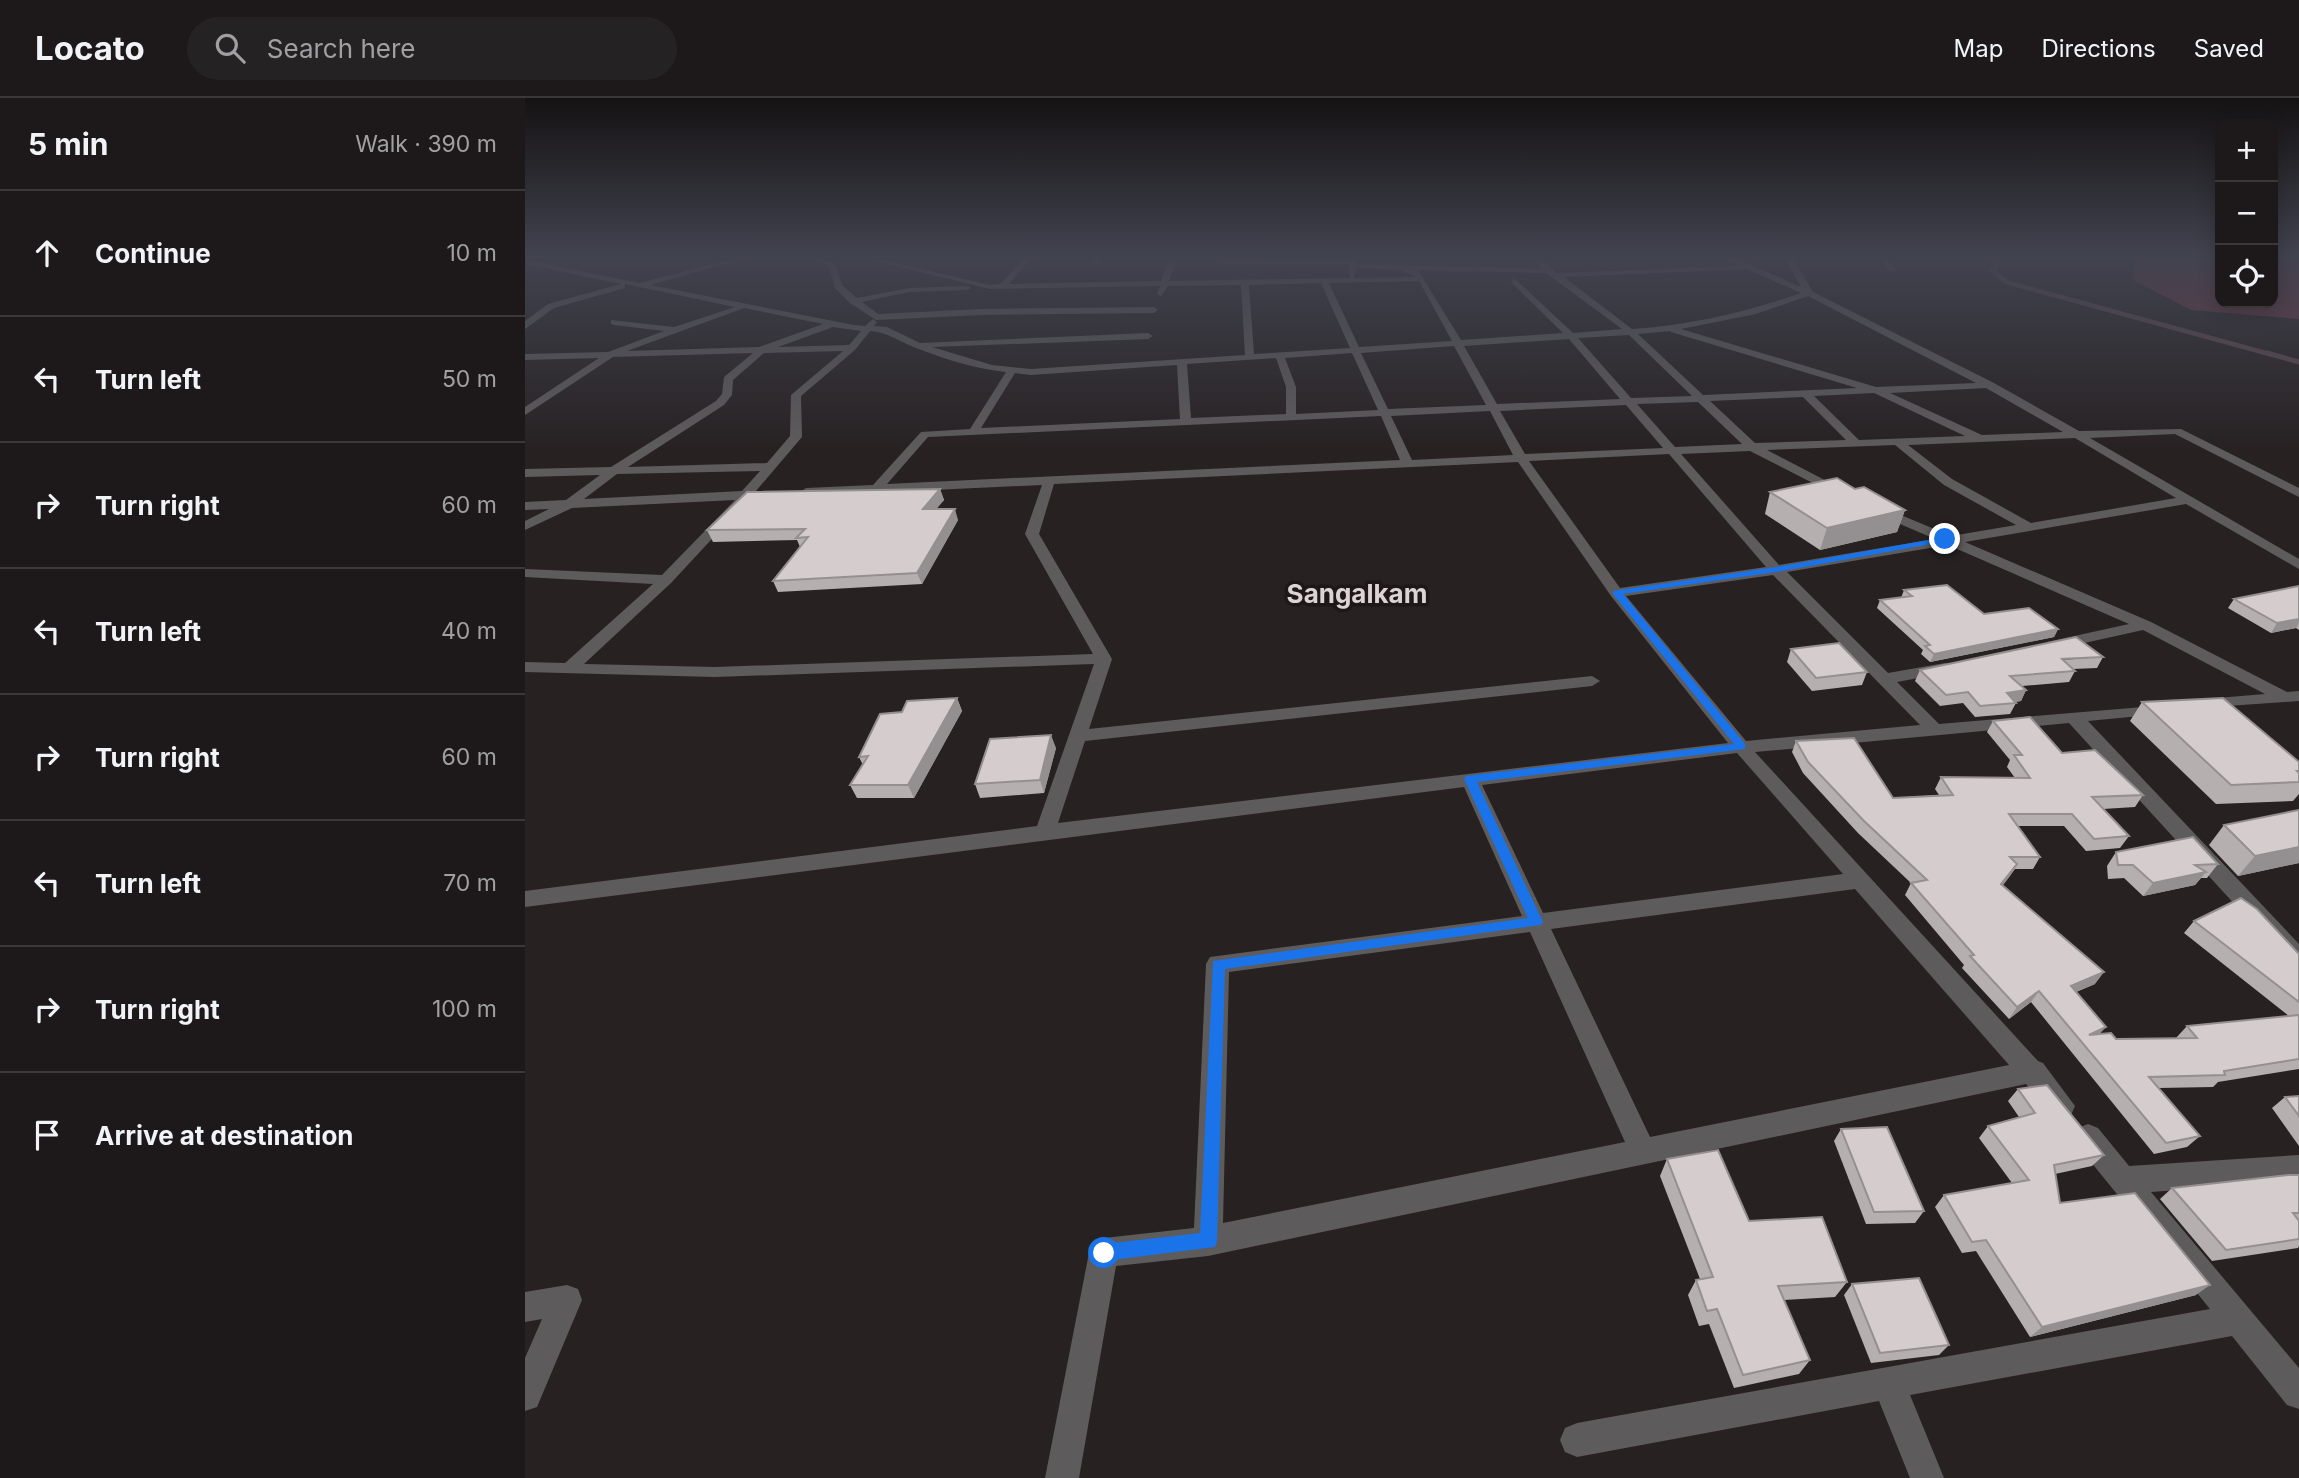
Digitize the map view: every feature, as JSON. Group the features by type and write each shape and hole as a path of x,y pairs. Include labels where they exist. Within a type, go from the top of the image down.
{"street":[{"path":"525,412 611,355 698,321"},
{"path":"818,321 884,330 955,359 1012,371 1081,371 1147,351"},
{"path":"568,669 666,579 746,495 796,437 796,395 852,348 873,321"},
{"path":"920,321 1147,351 1182,364 1632,333 1707,321"},
{"path":"916,345 976,327 1035,321"},
{"path":"1147,351 1152,321"},
{"path":"1247,321 1249,359"},
{"path":"1342,321 1408,464"},
{"path":"1446,321 1521,458 1616,593 1741,747 2034,1071 2299,1393"},
{"path":"1556,321 1776,570 1934,729"},
{"path":"1617,321 1752,447 1821,485 2145,625 2291,696"},
{"path":"1865,321 1990,385 2299,565"},
{"path":"614,322 675,329"},
{"path":"525,526 569,504 613,472 720,403 727,395 728,379 762,350 831,324"},
{"path":"1669,329 1875,390 1983,439"},
{"path":"525,356 852,348"},
{"path":"1280,357 1291,387 1291,417"},
{"path":"1182,364 1186,422"},
{"path":"973,432 1012,371"},
{"path":"877,488 925,434 1990,385"},
{"path":"536,391 558,390"},
{"path":"1805,393 1856,443"},
{"path":"525,506 1752,447 2177,431 2299,493"},
{"path":"1898,442 1948,482 2027,526"},
{"path":"525,473 770,467"},
{"path":"1045,832 1104,659 1032,534 1049,481"},
{"path":"1616,593 1776,570 1945,539 2187,500"},
{"path":"525,573 666,579"},
{"path":"2035,649 2145,625"},
{"path":"525,667 715,672 1104,659"},
{"path":"1884,679 1957,665"},
{"path":"1077,736 1592,681"},
{"path":"525,899 1741,747 2291,696"},
{"path":"2074,717 2299,959"},
{"path":"1470,779 1643,1152"},
{"path":"1208,1241 1218,964 1861,880"},
{"path":"1062,1478 1104,1253 1208,1241 2034,1071"},
{"path":"2124,1180 2299,1168"},
{"path":"525,1307 567,1300 525,1395"},
{"path":"1577,1440 2239,1319"},
{"path":"1888,1383 1927,1478"}],"building":[{"path":"1837,478 1855,489 1864,487 1905,510 1827,528 1770,492"},
{"path":"940,489 923,509 955,509 917,573 773,581 808,537 796,538 805,529 707,530 747,492"},
{"path":"1947,585 1984,614 2029,608 2058,629 1934,654 1925,646 1930,645 1880,600 1912,596 1904,590"},
{"path":"2299,586 2299,619 2277,623 2234,599"},
{"path":"2076,637 2103,657 2062,659 2075,671 2010,676 2026,690 2007,693 2016,703 1980,706 1968,692 1946,695 1920,670"},
{"path":"1839,643 1867,672 1816,678 1791,649"},
{"path":"957,698 908,785 850,785 868,756 859,757 880,714 902,712 907,701"},
{"path":"2223,698 2299,762 2299,782 2231,785 2142,702"},
{"path":"2030,717 2062,753 2095,750 2143,795 2092,797 2129,836 2094,839 2072,814 2009,814 2040,857 2010,857 2017,864 2001,884 2104,972 2071,986 2106,1027 2089,1035 2111,1033 2116,1039 2197,1038 2187,1026 2299,1015 2299,1059 2224,1071 2225,1075 2149,1077 2200,1136 2166,1143 2039,991 2017,1007 1970,956 1974,955 1911,883 1927,880 1864,821 1808,762 1796,741 1854,738 1893,798 1953,795 1941,777 2030,778 2014,755 2022,755 1993,721"},
{"path":"1051,735 1040,780 975,784 990,739"},
{"path":"2299,810 2299,847 2255,856 2224,825"},
{"path":"2193,837 2218,864 2195,865 2206,872 2153,883 2133,865 2118,865 2116,852"},
{"path":"2241,898 2257,909 2299,954 2299,1002 2194,921"},
{"path":"2047,1085 2104,1155 2054,1165 2060,1203 2135,1193 2210,1285 2042,1327 1986,1240 1972,1242 1944,1195 2029,1180 1988,1126 2035,1113 2018,1089"},
{"path":"2299,1096 2299,1116 2285,1097"},
{"path":"1887,1127 1924,1211 1874,1212 1841,1129"},
{"path":"1718,1150 1749,1221 1822,1217 1847,1282 1778,1286 1810,1360 1743,1375 1717,1309 1707,1311 1696,1280 1713,1277 1667,1159"},
{"path":"2299,1175 2299,1213 2293,1213 2299,1221 2299,1239 2226,1250 2172,1188"},
{"path":"1919,1278 1949,1345 1880,1353 1852,1284"}],"waterway":[{"path":"2150,321 2273,355"},
{"path":"2267,353 2299,362"}],"district":[{"name":"Sangalkam","path":"1357,593"}],"route":[{"path":"1104,1253 1208,1241 1218,964 1537,922 1470,779 1741,747 1616,593 1776,570 1945,539"}]}
